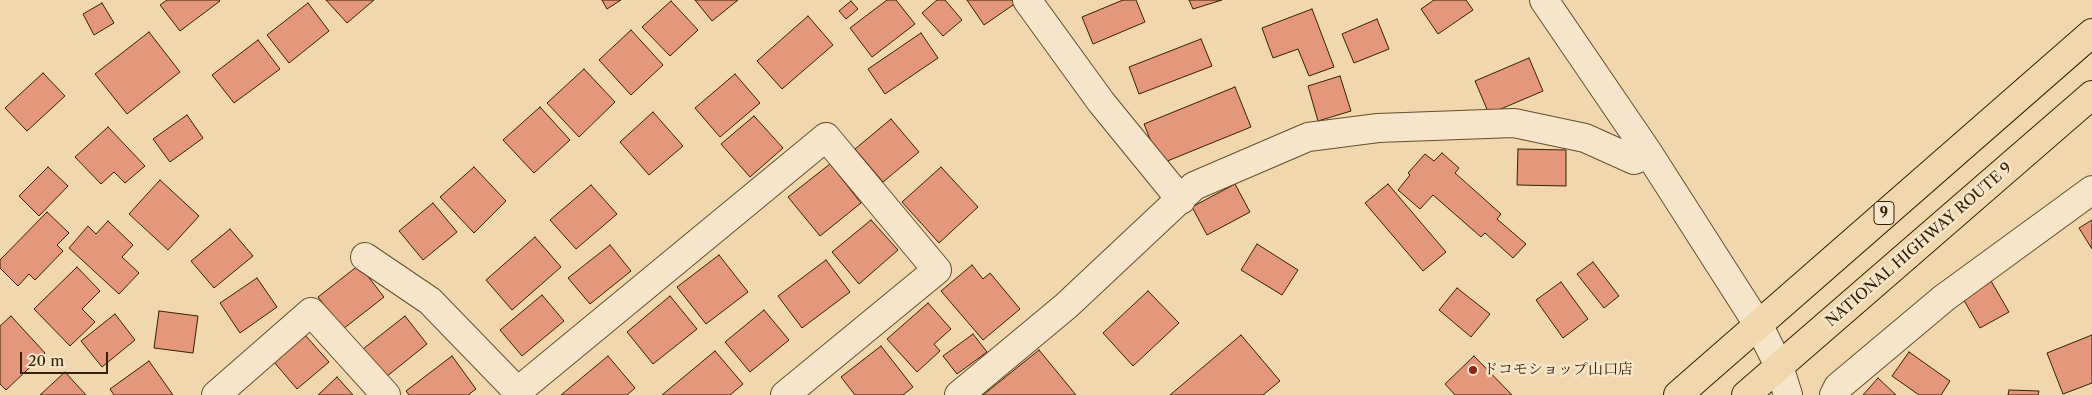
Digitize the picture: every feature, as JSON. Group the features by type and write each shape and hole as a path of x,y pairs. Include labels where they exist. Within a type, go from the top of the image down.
{"highway":[{"name":"9","path":"1678,395 1759,326 1867,227 2092,33"},
{"name":"NATIONAL HIGHWAY ROUTE 9","path":"1746,395 2092,95"}],"street":[{"path":"1027,0 1101,102 1181,200"},
{"path":"1544,0 1649,154 1759,326 1779,366 1788,395"},
{"path":"959,395 1066,306 1194,186 1308,137 1378,128 1514,123 1585,138 1634,160 1649,154"},
{"path":"365,257 430,301 519,393 826,137 937,270 785,395"},
{"path":"1834,395 1838,387 1944,298 2092,190"},
{"path":"216,395 311,312 386,395"}],"building":[{"path":"167,0 220,1 180,31 160,5"},
{"path":"326,0 374,0 347,23"},
{"path":"602,0 621,0 607,9"},
{"path":"695,0 738,0 712,21"},
{"path":"887,0 896,0 915,24 872,57 850,28"},
{"path":"937,0 945,0 962,20 943,36 922,13"},
{"path":"967,0 1013,0 1016,3 984,25"},
{"path":"1123,0 1136,0 1145,22 1093,44 1082,17"},
{"path":"1189,0 1222,0 1193,9"},
{"path":"1434,0 1466,0 1473,10 1438,34 1421,9"},
{"path":"671,1 698,30 670,56 642,27"},
{"path":"851,1 858,9 846,19 839,11"},
{"path":"102,3 114,23 94,35 83,14"},
{"path":"308,3 329,31 289,63 267,35"},
{"path":"1312,9 1334,67 1309,76 1298,49 1273,58 1262,28"},
{"path":"808,16 833,45 782,89 757,61"},
{"path":"1377,19 1389,49 1354,63 1342,34"},
{"path":"631,30 663,65 631,95 599,60"},
{"path":"149,32 180,72 127,114 95,74"},
{"path":"921,33 938,58 885,94 868,69"},
{"path":"1201,39 1212,66 1139,94 1129,67"},
{"path":"258,40 280,69 234,103 212,75"},
{"path":"1529,58 1543,91 1489,114 1475,81"},
{"path":"584,69 615,102 579,137 547,103"},
{"path":"43,73 65,96 27,131 5,108"},
{"path":"735,74 760,103 720,137 695,108"},
{"path":"1340,76 1351,111 1318,121 1308,86"},
{"path":"1235,87 1251,127 1160,164 1144,124"},
{"path":"540,107 570,140 534,173 503,140"},
{"path":"653,112 683,146 649,175 620,142"},
{"path":"187,115 203,138 170,162 153,139"},
{"path":"754,116 783,148 750,177 721,144"},
{"path":"891,119 919,152 883,182 855,149"},
{"path":"108,127 145,166 125,183 114,172 101,184 75,157"},
{"path":"1518,149 1566,150 1566,186 1517,185"},
{"path":"1442,153 1459,168 1455,173 1501,214 1497,219 1526,244 1513,258 1485,233 1481,237 1433,195 1420,209 1398,190 1410,175 1408,173 1425,154 1434,161"},
{"path":"830,164 861,203 820,236 788,197"},
{"path":"48,167 68,186 39,216 19,196"},
{"path":"474,167 506,201 474,233 440,197"},
{"path":"941,167 978,207 939,243 902,202"},
{"path":"160,180 199,216 168,250 129,214"},
{"path":"1235,184 1250,212 1207,235 1192,207"},
{"path":"1388,184 1446,252 1423,271 1365,203"},
{"path":"591,185 617,214 576,249 550,220"},
{"path":"433,203 457,232 423,260 399,231"},
{"path":"47,212 69,233 57,245 63,251 35,280 29,274 18,286 0,268 0,260"},
{"path":"871,220 898,250 859,284 832,252"},
{"path":"2092,220 2092,249 2079,228"},
{"path":"108,221 133,245 122,257 139,273 119,294 69,248 88,226 96,234"},
{"path":"230,229 253,256 214,288 191,261"},
{"path":"535,237 561,267 512,310 486,280"},
{"path":"1257,244 1298,270 1282,295 1241,270"},
{"path":"610,245 631,271 590,304 568,278"},
{"path":"719,255 748,292 706,324 677,287"},
{"path":"826,260 850,292 802,328 778,296"},
{"path":"1593,262 1619,296 1604,308 1577,274"},
{"path":"359,265 384,297 343,329 318,297"},
{"path":"972,265 983,279 990,273 1020,309 983,340 941,291"},
{"path":"77,267 100,291 82,309 95,322 70,346 34,309"},
{"path":"257,278 277,307 240,333 220,303"},
{"path":"1991,281 2009,312 1980,328 1962,297"},
{"path":"1561,282 1588,319 1563,338 1536,300"},
{"path":"1457,288 1490,314 1471,337 1439,310"},
{"path":"1148,291 1179,323 1133,366 1103,333"},
{"path":"542,295 564,321 522,356 500,330"},
{"path":"670,296 697,329 653,364 627,332"},
{"path":"928,303 951,329 934,344 940,351 917,372 887,339"},
{"path":"764,310 789,340 750,372 725,342"},
{"path":"159,311 198,316 193,353 154,348"},
{"path":"115,314 135,340 102,367 81,341"},
{"path":"11,316 45,353 6,390 0,384 0,326"},
{"path":"405,316 427,344 386,377 363,349"},
{"path":"973,334 987,352 957,374 943,356"},
{"path":"305,335 329,362 297,389 274,362"},
{"path":"1241,335 1280,381 1263,395 1170,395"},
{"path":"2092,335 2092,383 2063,394 2047,353"},
{"path":"881,346 913,387 903,395 855,395 841,377"},
{"path":"1039,350 1076,395 983,395"},
{"path":"715,351 743,384 730,395 662,395"},
{"path":"1909,352 1950,381 1941,395 1919,395 1892,376"},
{"path":"452,356 476,389 468,395 409,395 406,391"},
{"path":"608,356 635,388 627,395 561,395"},
{"name":"ドコモショップ山口店","path":"1474,356 1512,395 1455,395 1445,384"},
{"path":"149,361 173,395 114,395 110,389"},
{"path":"65,372 86,395 40,395"},
{"path":"337,377 353,395 318,395"},
{"path":"1878,378 1896,395 1863,395"},
{"path":"2009,390 2039,391 2038,395 2008,395"}],"place":[{"name":"ドコモショップ山口店","path":"1473,370"}]}
